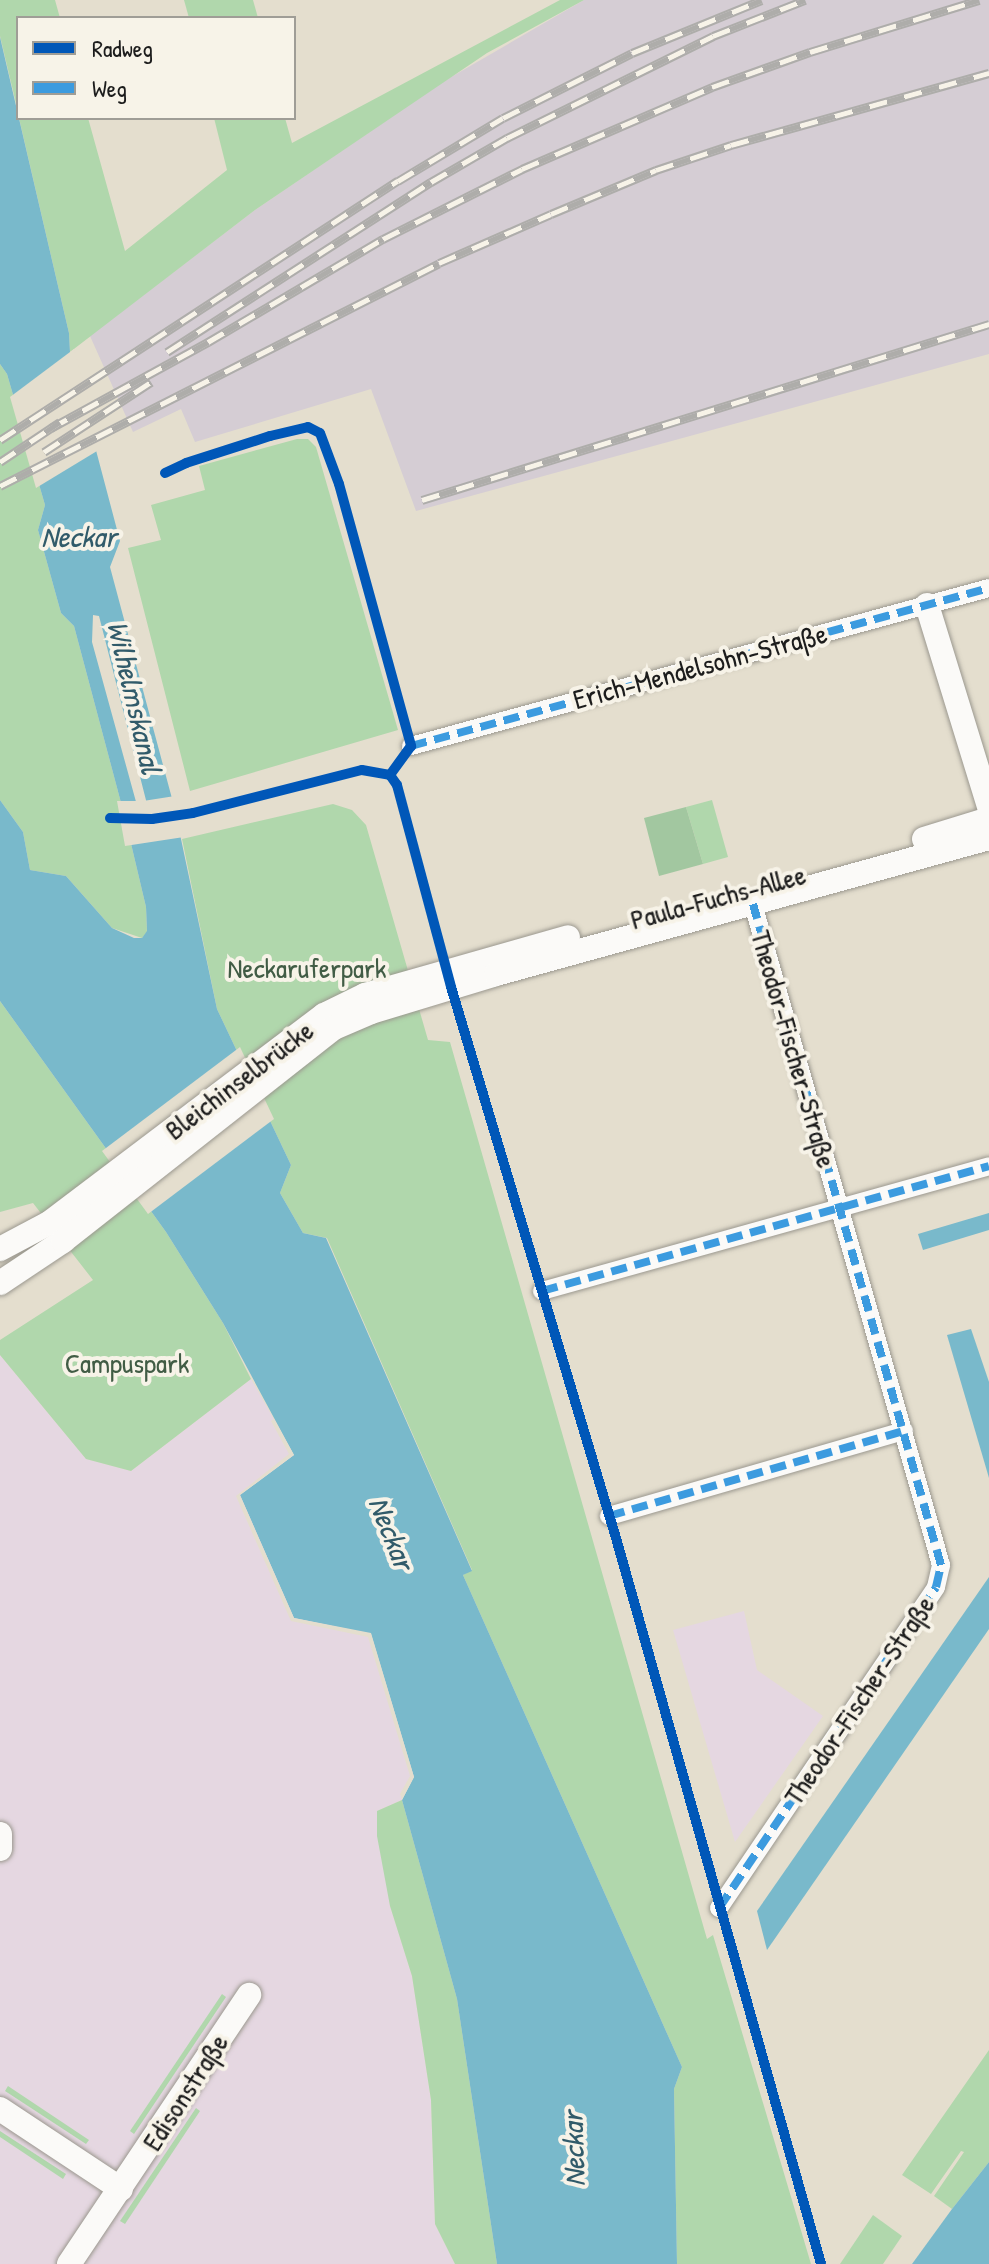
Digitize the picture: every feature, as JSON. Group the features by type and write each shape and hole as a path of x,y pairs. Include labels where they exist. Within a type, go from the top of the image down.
{"street":[{"name":"Erich-Mendelsohn-Straße","path":"411,746 989,588"},
{"path":"927,605 989,807"},
{"name":"Paula-Fuchs-Allee","path":"751,897 989,819"},
{"name":"Paula-Fuchs-Allee","path":"449,979 751,897 989,838"},
{"name":"Theodor-Fischer-Straße","path":"719,1908 936,1587 941,1565 751,897"},
{"name":"Bleichinselbrücke","path":"56,1232 329,1022 371,1012 449,979"},
{"path":"542,1291 989,1166"},
{"path":"0,1249 56,1232"},
{"path":"0,1283 56,1232"},
{"path":"609,1516 904,1431"},
{"path":"0,1834 0,1849"},
{"name":"Edisonstraße","path":"69,2264 249,1995"},
{"path":"0,2109 121,2189"}],"shaded area":[{"path":"584,0 989,0 989,354 416,511 371,389 195,442 181,409 133,432 90,336 255,210 446,80"},
{"path":"0,1355 86,1459 131,1471 251,1379 294,1455 371,1633 414,1777 402,1800 377,1811 390,1906 412,1976 431,2100 435,2224 455,2264 0,2264"},
{"path":"744,1611 757,1670 823,1716 735,1842 673,1630"}],"green space":[{"path":"0,0 55,0 59,16 16,16 16,104 0,36"},
{"path":"184,0 253,0 257,16 188,16"},
{"path":"560,0 584,0 487,53 255,210 70,352 69,333 19,120 89,120 125,251 227,170 214,120 286,120 292,143"},
{"path":"0,364 7,374 45,505 38,530 61,613 74,626 124,814 146,907 147,932 142,938 112,928 66,876 30,870 23,832 0,800"},
{"path":"297,439 308,439 316,447 398,730 190,791 128,548 161,540 151,505 205,490 199,466"},
{"path":"712,800 728,857 703,864 686,807"},
{"name":"Neckaruferpark","path":"333,804 352,810 366,825 428,1040 450,1042 707,1939 713,1935 811,2264 677,2264 674,2089 682,2067 463,1575 472,1570 327,1238 303,1233 280,1193 291,1165 217,1009 182,839"},
{"path":"686,807 703,864 659,876 644,818"},
{"name":"Campuspark","path":"0,1001 166,1232 223,1323 251,1379 131,1471 86,1459 0,1355 0,1340 93,1280 33,1203 0,1212"},
{"path":"402,1800 457,1999 497,2264 455,2264 435,2224 431,2100 412,1976 390,1906 377,1836 377,1811"},
{"path":"222,1994 226,1997 134,2134 130,2131"},
{"path":"989,2050 989,2162 952,2209 934,2196 964,2152 961,2151 931,2194 902,2175"},
{"path":"8,2086 89,2140 86,2144 5,2091"},
{"path":"196,2108 200,2111 125,2224 120,2221"},
{"path":"0,2131 66,2174 63,2179 0,2137"},
{"path":"873,2215 902,2236 883,2264 840,2264"}],"water":[{"path":"0,37 16,106 16,120 19,120 69,333 70,352 120,541 110,567 174,806 217,1009 291,1165 280,1193 303,1233 326,1238 472,1571 463,1575 682,2067 674,2089 677,2264 497,2264 457,1999 402,1800 414,1777 371,1634 294,1618 240,1495 294,1455 223,1323 166,1232 0,1001 0,800 23,832 30,870 66,876 112,928 134,938 142,938 147,931 146,907 124,814 74,626 61,613 38,530 45,505 7,374 0,364","holes":["93,615 99,616 148,808 138,809 92,642"]},
{"path":"989,1213 989,1230 923,1250 918,1234"},
{"path":"971,1329 989,1382 989,1478 947,1335"},
{"path":"989,1577 989,1629 767,1950 757,1911"},
{"path":"989,2162 989,2264 912,2264 952,2209"}],"pier":[{"path":"74,349 102,448 36,488 10,397"},
{"path":"175,796 184,837 125,846 117,801 140,801 144,805 143,801"},
{"path":"240,1047 274,1119 148,1214 102,1151"},
{"path":"274,1419 294,1455 240,1495 294,1618 371,1633 414,1777 402,1800 400,1794 410,1776 368,1637 291,1621 236,1496 289,1454 271,1421"}],"railway":[{"path":"0,440 398,181 503,118 632,53 762,0"},
{"path":"167,352 431,182 507,138 713,36 805,0"},
{"path":"51,428 208,342 383,239 522,169 712,87 810,52 979,0"},
{"path":"0,486 439,263 656,170 731,145 989,73"},
{"path":"422,500 989,324"},
{"path":"44,452 151,382"},
{"path":"0,462 60,422"}],"marked path":[{"path":"411,746 989,588"},
{"path":"719,1908 936,1587 941,1565 753,904"},
{"path":"542,1291 989,1166"},
{"path":"609,1516 904,1431"}],"cycle path":[{"path":"165,473 186,463 270,436 308,427 320,433 339,484 411,746 390,775"},
{"path":"110,818 152,819 193,813 362,770 390,775 397,785 451,987 616,1538 821,2264"}],"water label":[{"name":"Neckar","path":"79,536"},
{"name":"Wilhelmskanal","path":"135,697"},
{"name":"Neckar","path":"392,1533"},
{"name":"Neckar","path":"573,2149"}]}
